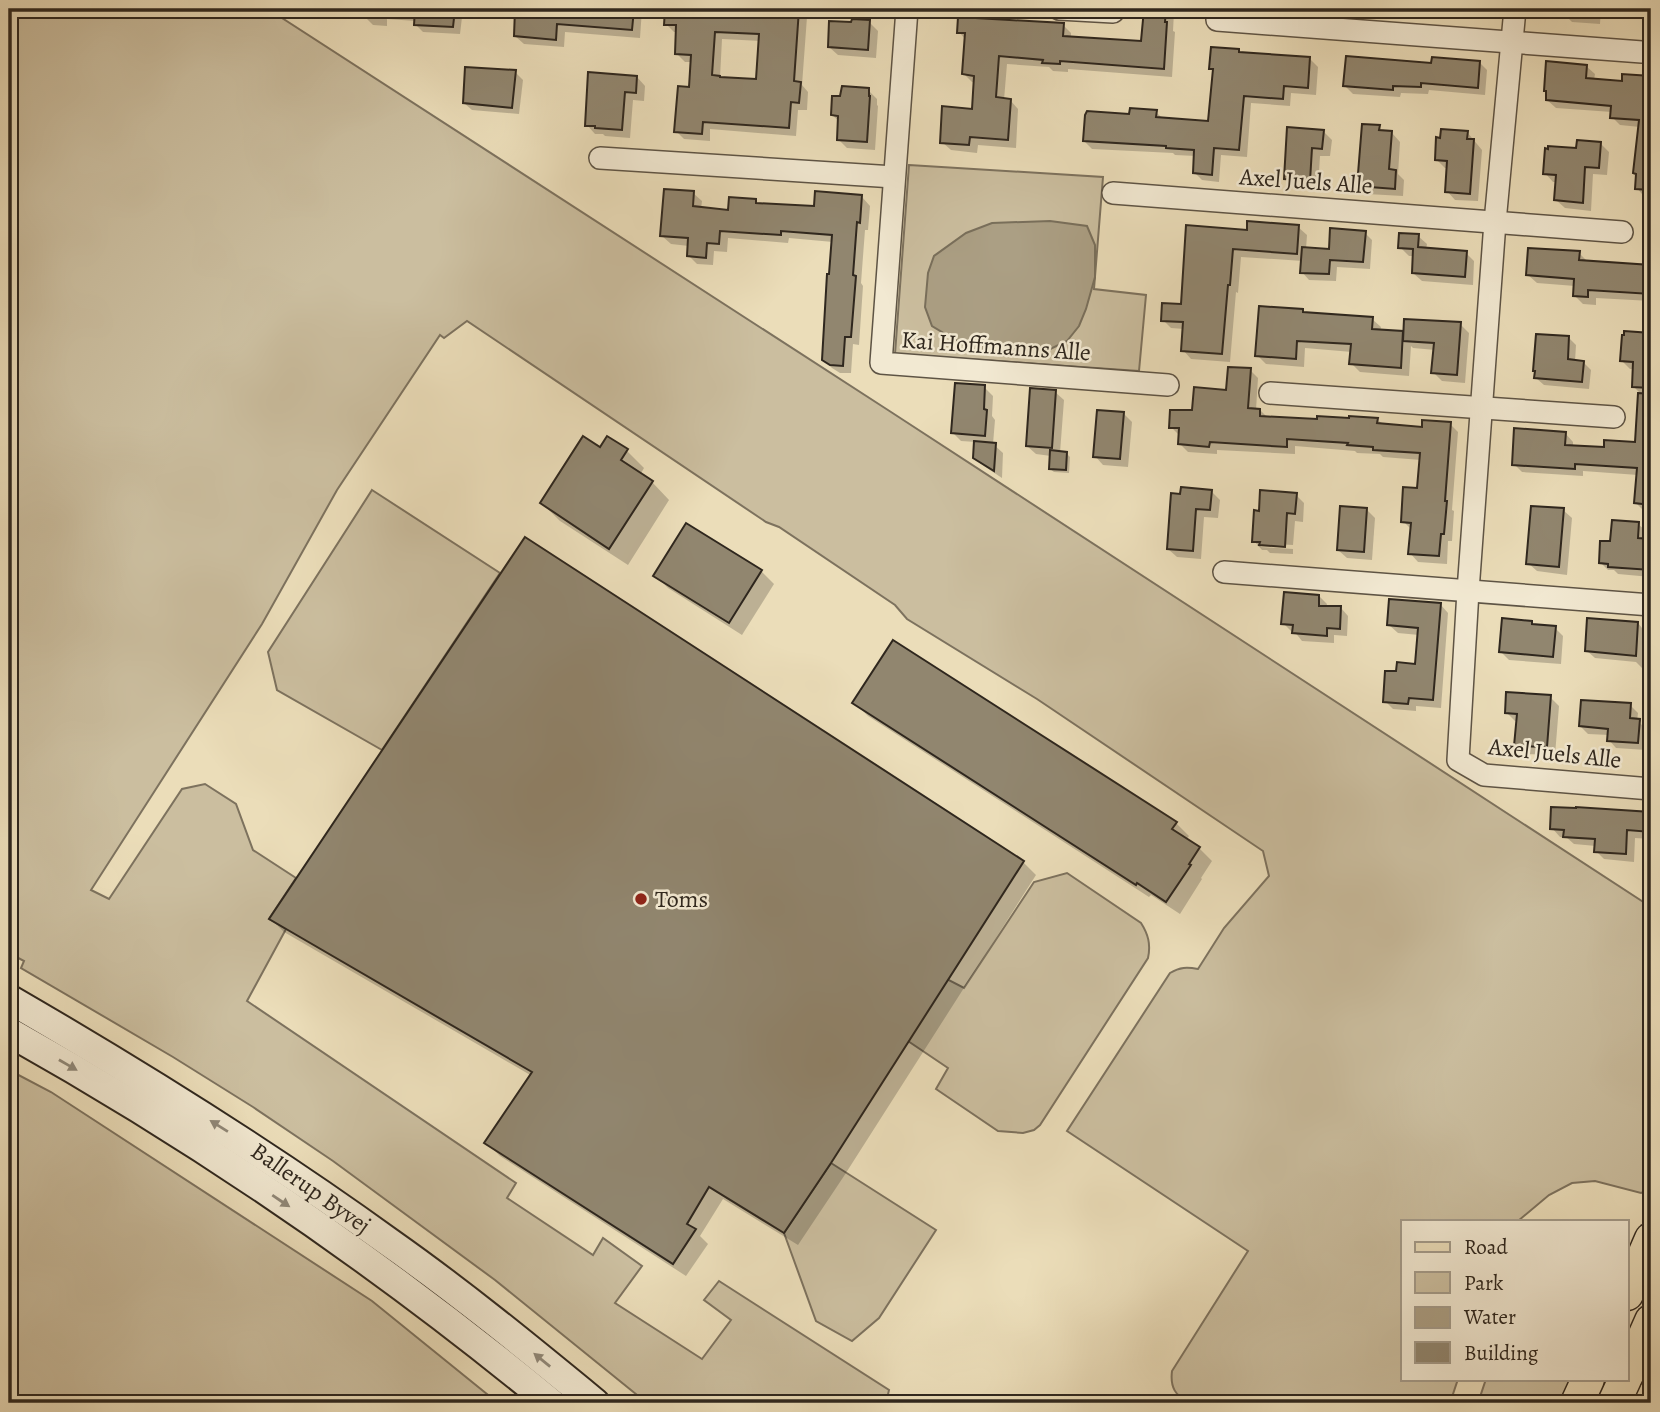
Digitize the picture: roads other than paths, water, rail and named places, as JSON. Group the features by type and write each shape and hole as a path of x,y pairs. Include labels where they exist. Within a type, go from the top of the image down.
{"main road":[{"name":"Ballerup Byvej","path":"9,999 152,1084 316,1190 464,1298 595,1403"},
{"name":"Ballerup Byvej","path":"9,1032 138,1107 300,1213 551,1403"},
{"path":"1628,1292 1651,1240"},
{"path":"1628,1373 1651,1321"},
{"path":"1577,1403 1588,1380"},
{"path":"1614,1403 1625,1380"}],"street":[{"name":"Kai Hoffmanns Alle","path":"907,9 881,363 1168,385"},
{"path":"1059,9 1113,12"},
{"name":"Axel Juels Alle","path":"1515,9 1495,222 1458,760 1483,775 1651,789"},
{"path":"1217,20 1642,51"},
{"path":"600,158 894,177"},
{"name":"Axel Juels Alle","path":"1113,193 1622,232"},
{"path":"1270,393 1614,417"},
{"path":"1224,572 1651,604"}],"water":[{"path":"1050,221 1087,226 1095,245 1095,277 1086,309 1079,326 1067,341 1042,353 1005,356 972,350 932,326 925,307 928,273 934,256 966,233 992,223"}],"place":[{"name":"Toms","path":"641,899"}]}
